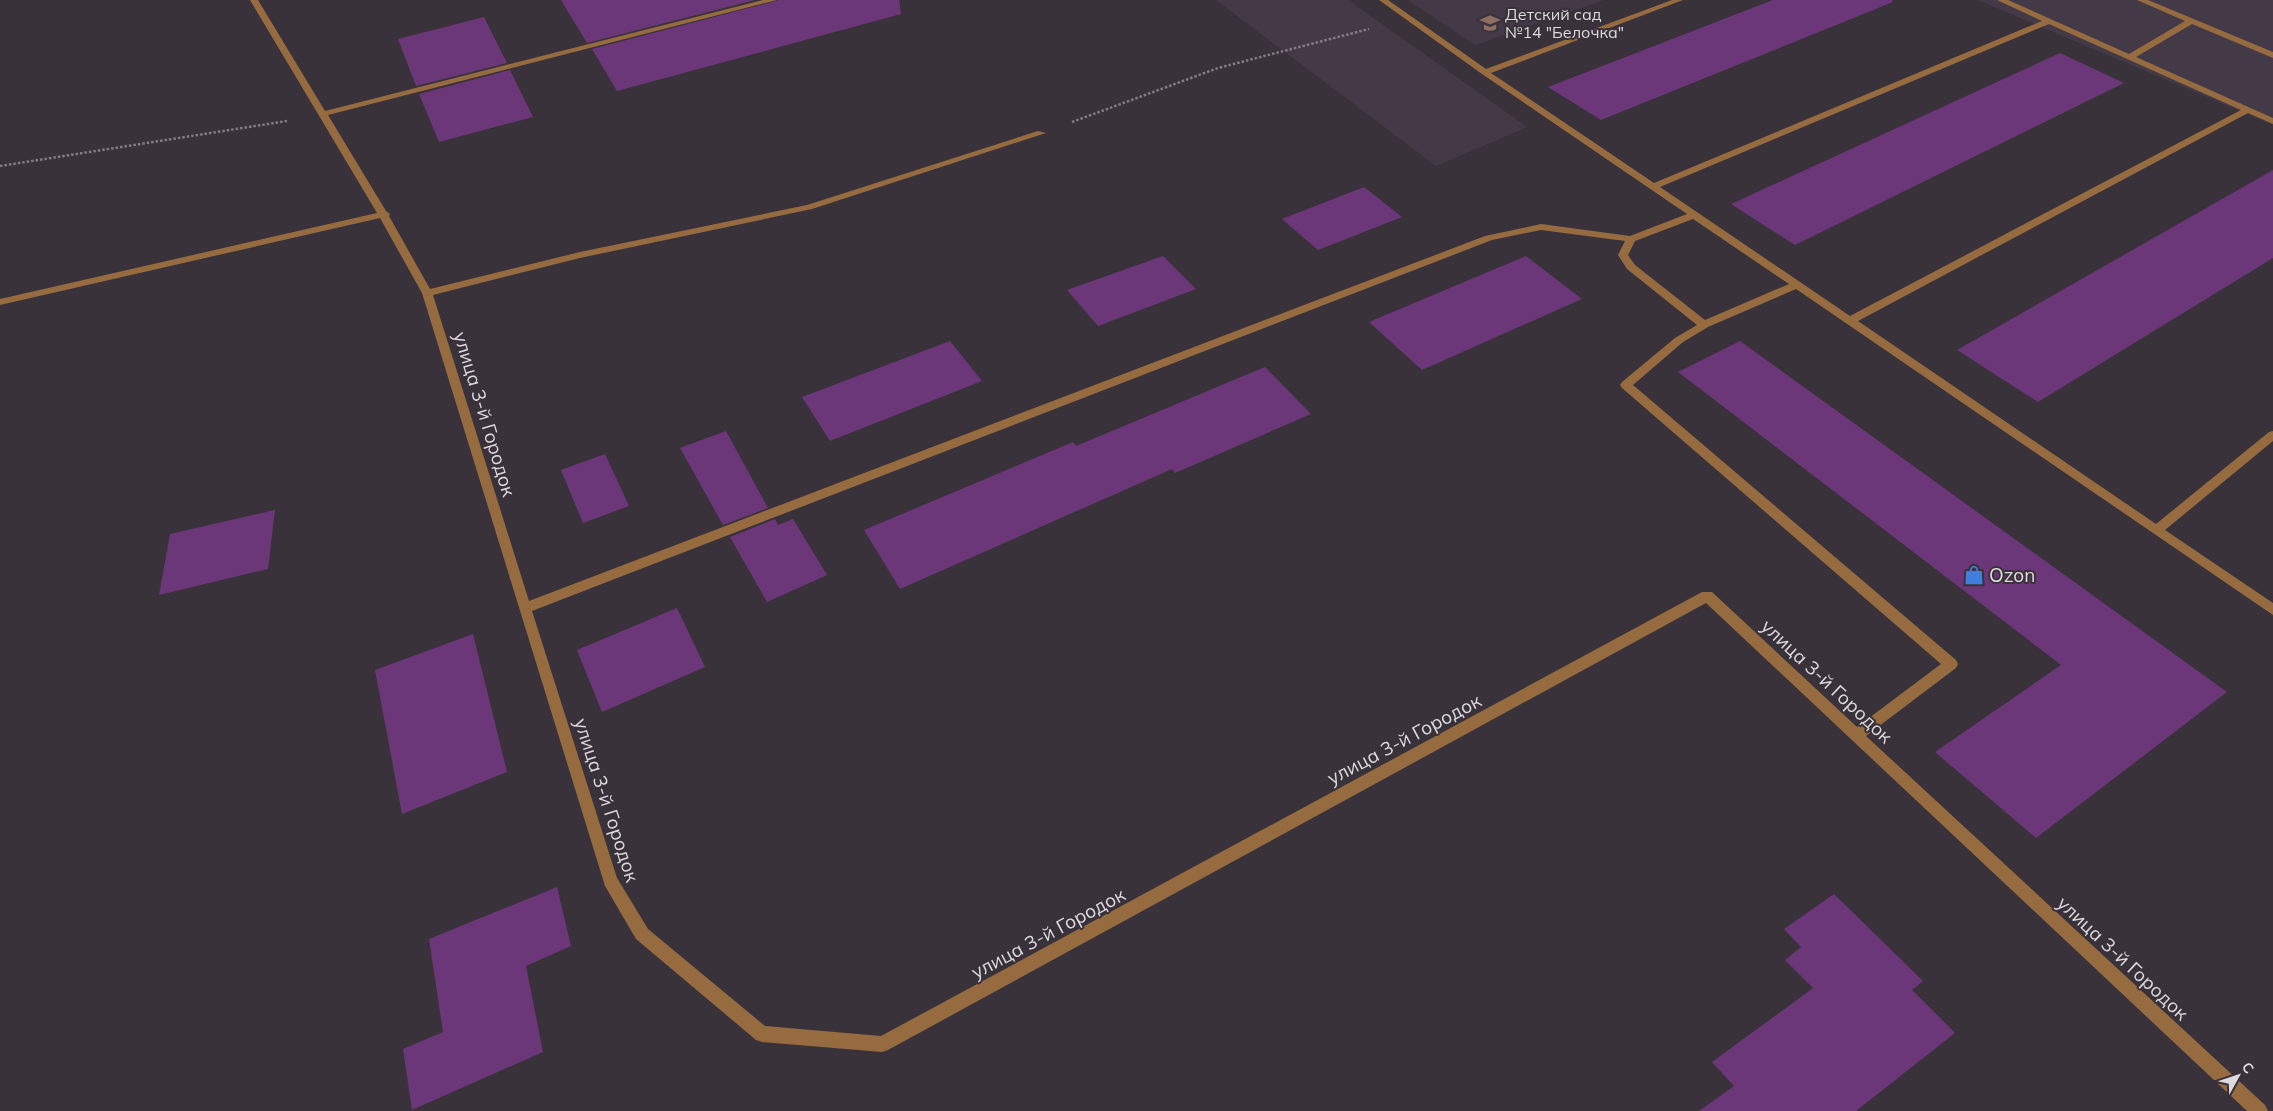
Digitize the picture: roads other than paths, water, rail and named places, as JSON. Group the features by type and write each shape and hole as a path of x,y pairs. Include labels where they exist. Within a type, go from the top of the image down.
{"street":[{"name":"улица 3-й Городок","path":"254,0 322,114 385,214 427,293 610,881 642,934 762,1034 882,1044 1707,596 2259,1111"},
{"path":"322,114 773,0"},
{"path":"1383,0 1485,72 2273,610"},
{"path":"1485,72 1679,0"},
{"path":"2001,0 2273,121"},
{"path":"2140,0 2273,55"},
{"path":"1652,186 2048,21"},
{"path":"2130,57 2192,21"},
{"path":"1850,321 2248,110"},
{"path":"427,293 580,255 809,207 1041,134"},
{"path":"0,302 385,214"},
{"path":"526,608 1489,238 1541,227 1631,238 1694,215"},
{"path":"1631,238 1623,255 1631,267 1704,325"},
{"path":"1796,285 1704,325 1679,340 1626,385 1952,664 1857,735"},
{"path":"2156,530 2273,435"}],"place":[{"name":"Детский сад №14 \"Белочка\"","path":"1490,23"},
{"name":"Ozon","path":"1974,575"}]}
